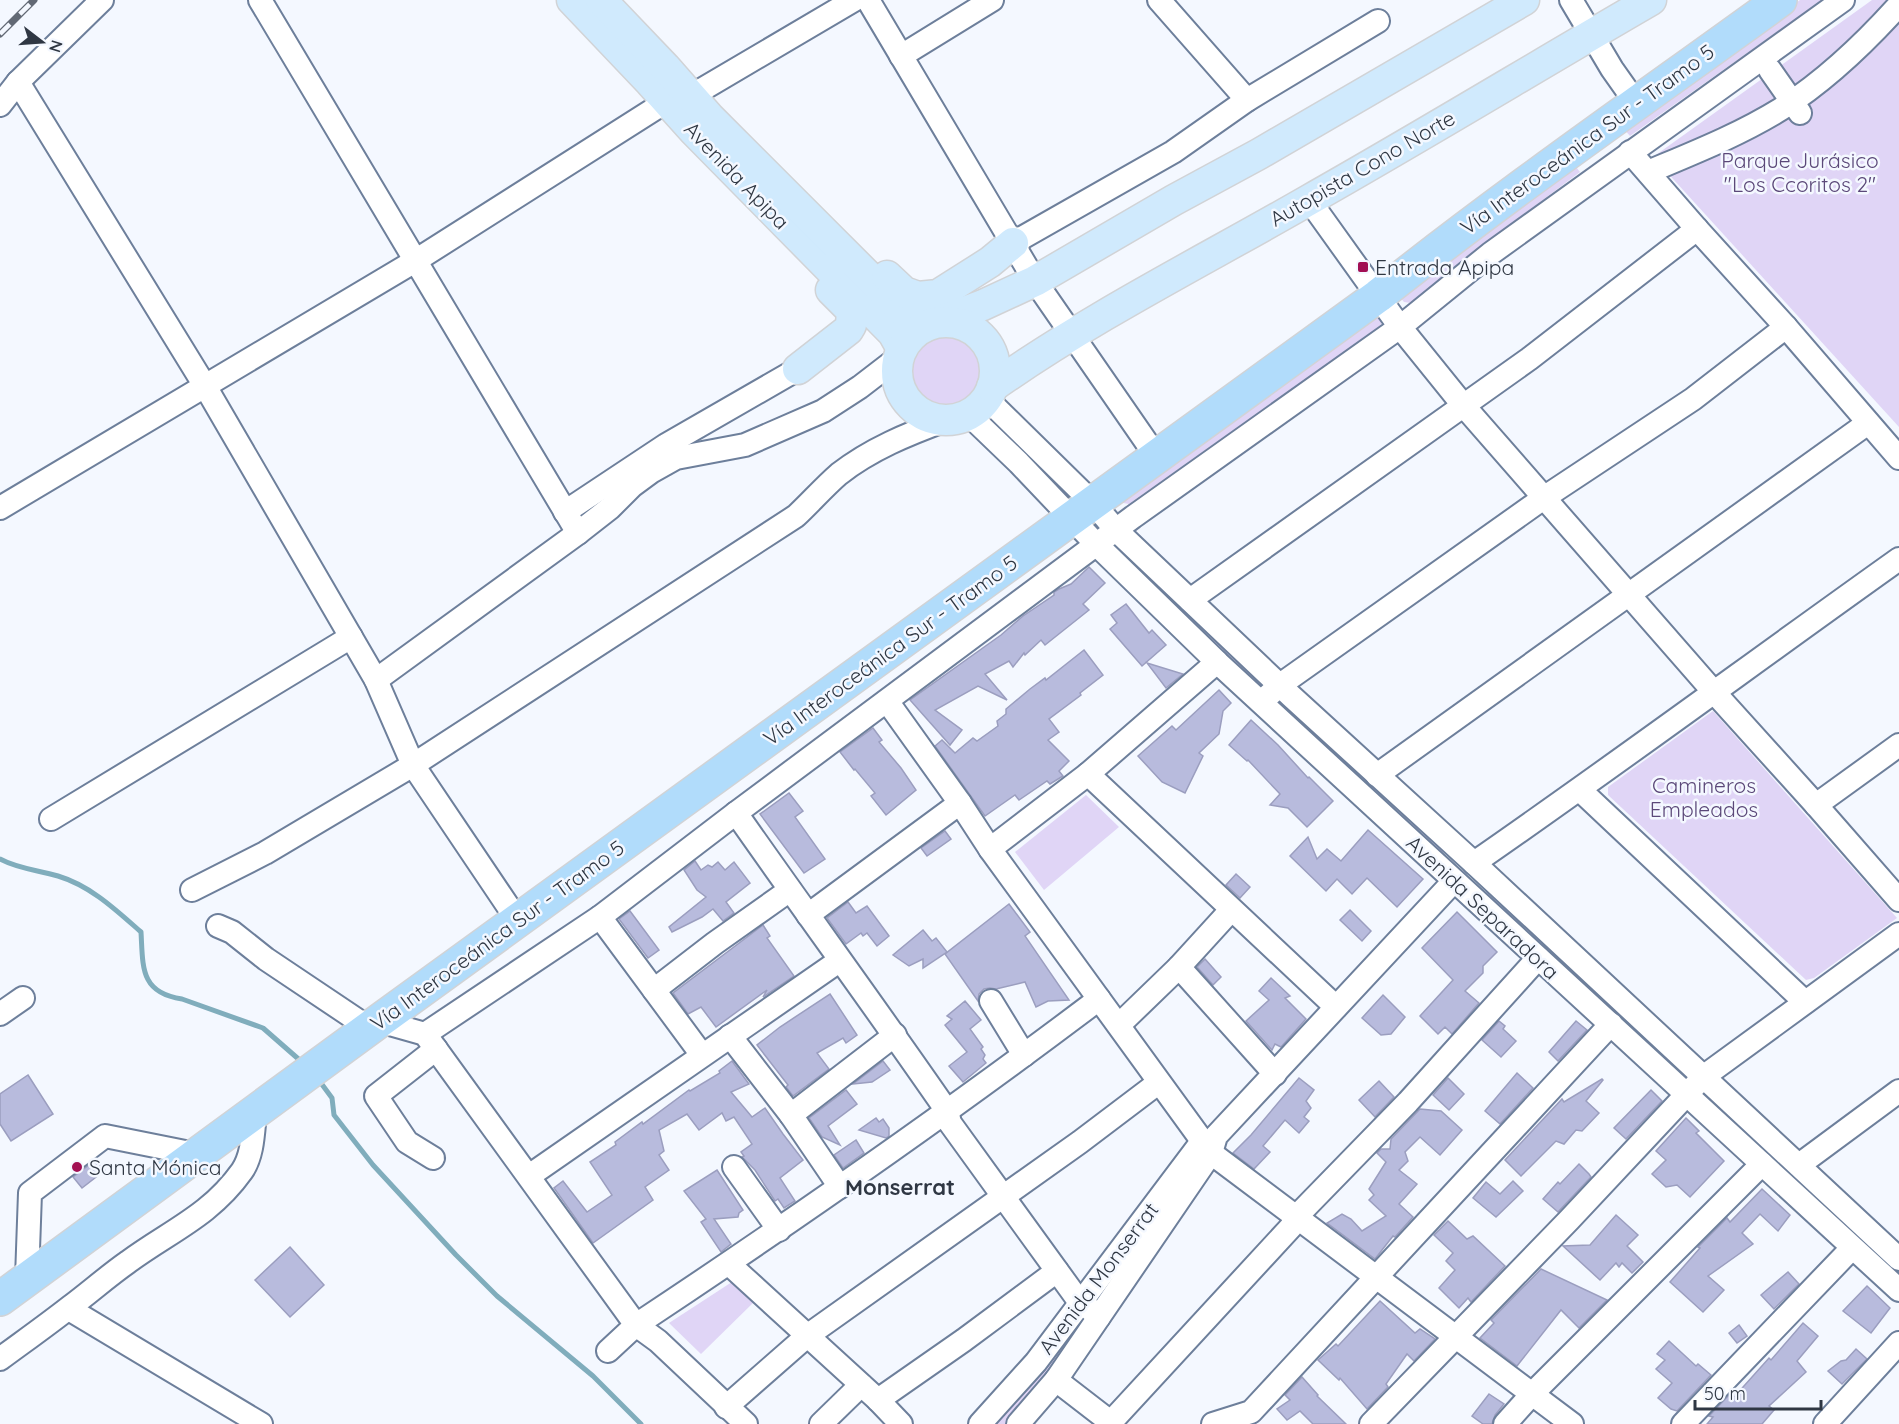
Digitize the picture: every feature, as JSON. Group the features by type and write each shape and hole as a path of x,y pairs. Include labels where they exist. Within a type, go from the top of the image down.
{"highway":[{"name":"Vía Interoceánica Sur - Tramo 5","path":"0,1299 195,1154 255,1113 1378,296 1451,238 1780,0"}],"main road":[{"name":"Avenida Apipa","path":"572,0 679,99"},
{"name":"Avenida Apipa","path":"601,0 679,99 893,333 900,353"},
{"path":"932,324 951,322 963,324 974,330 990,349 994,362 994,374 973,404 935,418 924,414 907,400 898,380 900,353 916,332 932,324 983,305 1035,280 1524,0"},
{"name":"Autopista Cono Norte","path":"973,404 1045,350 1124,302 1309,201 1651,0"},
{"name":"Avenida Apipa","path":"712,135 903,311 932,324"},
{"path":"798,369 848,330 851,325 852,311 711,163 712,135 776,166 904,292 918,297 938,296 990,262 1013,243"}],"street":[{"path":"0,105 18,82 102,0"},
{"path":"260,0 578,533"},
{"path":"0,508 415,261 679,99 854,0"},
{"path":"868,0 1035,280 1156,456"},
{"path":"900,56 993,0"},
{"path":"1159,0 1248,100"},
{"path":"1571,0 1636,103"},
{"path":"433,1158 407,1142 375,1096 431,1041 1116,530 1400,327 1490,254 1843,0"},
{"path":"1648,172 1721,141 1780,109 1796,107 1899,5"},
{"path":"1013,243 1173,152 1248,100 1378,21"},
{"path":"1770,70 1796,107"},
{"path":"18,82 205,386 376,680 413,765 518,921"},
{"path":"1590,136 1612,165"},
{"path":"1630,152 1899,458"},
{"path":"1309,201 1400,327 1463,405 1899,900"},
{"path":"1190,600 1529,359 1697,229"},
{"path":"1261,702 1280,685 1545,497 1693,399 1786,327"},
{"path":"376,680 578,533 651,472 676,458 745,445 816,414 860,387 900,353"},
{"path":"565,512 666,446 798,369"},
{"path":"192,890 265,854 413,765 796,516 838,475 866,455 973,404 1082,511"},
{"path":"1377,775 1868,423"},
{"name":"Avenida Separadora","path":"1082,511 1116,530 1280,685 1898,1256"},
{"name":"Avenida Separadora","path":"1082,511 1097,545 1217,662 1899,1290"},
{"path":"1474,863 1580,790 1713,691 1899,559"},
{"path":"51,819 351,637"},
{"path":"990,849 1088,774 1217,662"},
{"path":"887,701 1158,1083 1209,1143 1296,1217 1572,1424"},
{"path":"1816,805 1899,745"},
{"path":"1088,774 1336,1007"},
{"path":"1580,790 1805,1002"},
{"path":"808,915 960,803"},
{"path":"736,813 839,961 895,1035 947,1111 950,1123 1081,1302 1099,1317"},
{"name":"Avenida Monserrat","path":"980,1424 1036,1362 1081,1302 1209,1143 1454,881"},
{"path":"654,990 715,943 790,891"},
{"path":"1119,1025 1179,967 1231,910"},
{"path":"600,917 702,1055"},
{"path":"218,926 232,932 266,959 339,1007 366,1031 431,1041 636,1325 658,1341 746,1424"},
{"path":"1371,1424 1569,1220 1703,1077 1899,934"},
{"path":"1056,1380 1112,1423 1291,1227 1296,1217 1408,1102 1538,958"},
{"path":"529,1176 839,961"},
{"path":"1179,967 1275,1074"},
{"path":"0,1014 23,998"},
{"path":"608,1351 636,1325 840,1187 1099,999"},
{"path":"991,1001 1024,1055"},
{"path":"1213,1424 1257,1418 1377,1276 1611,1024"},
{"path":"791,1115 895,1035"},
{"path":"730,1036 791,1115 840,1187"},
{"path":"726,1407 807,1336 1080,1142 1158,1083"},
{"path":"1799,1165 1899,1091"},
{"path":"0,1359 69,1309 129,1261 204,1212 223,1194 243,1169 252,1142 255,1113"},
{"path":"27,1278 30,1193 105,1136 195,1154"},
{"name":"Avenida Monserrat","path":"1018,1424 1056,1380 1099,1317 1209,1143"},
{"path":"1505,1424 1532,1394 1762,1164"},
{"path":"734,1167 778,1230"},
{"path":"1683,1424 1852,1248"},
{"path":"729,1264 901,1424"},
{"path":"821,1424 869,1392 964,1340 1058,1271"},
{"path":"69,1309 261,1424"},
{"path":"1825,1424 1899,1343"}],"green space":[{"path":"1800,0 1822,0 1630,136 1622,127"},
{"name":"Parque Jurásico \"Los Ccoritos 2\"","path":"1872,0 1899,0 1899,427 1653,157"},
{"path":"1572,162 1580,172 1479,248 1411,303 1404,302 1398,295"},
{"path":"1376,311 1382,322 1367,336 1129,504 1123,503 1120,497"},
{"path":"945,331 959,334 971,342 979,354 982,368 979,382 971,394 959,402 945,405 931,402 919,394 911,382 908,368 911,354 919,342 931,334"},
{"path":"1128,552 1261,679 1257,683 1123,556"},
{"path":"1286,702 1445,849 1442,853 1281,706"},
{"name":"Camineros Empleados","path":"1713,711 1897,918 1814,978 1806,980 1608,795 1608,787"},
{"path":"1086,795 1119,827 1044,890 1015,852"},
{"path":"1489,888 1685,1072 1682,1076 1483,895"},
{"path":"735,1280 756,1300 701,1354 669,1323"},
{"path":"1075,1323 1082,1328 1009,1424 992,1424"}],"building":[{"path":"1089,567 1105,583 1083,604 1089,610 1045,645 1041,640 1025,655 1024,653 1013,667 1009,661 985,674 1007,700 978,686 935,710 962,730 950,745 910,700 1001,635 1023,616 1054,595 1054,592 1071,584"},
{"path":"1126,604 1149,633 1152,630 1166,645 1142,666 1110,629 1117,623 1111,615"},
{"path":"1084,650 1103,675 1049,719 1059,732 1048,740 1069,761 1059,771 1063,776 1050,784 1047,781 1019,800 1015,795 985,816 935,746 942,740 955,753 973,738 977,741 998,726 997,721 1006,714 1006,709"},
{"path":"1147,663 1183,674 1166,688"},
{"path":"1219,690 1231,703 1223,711 1219,734 1199,753 1203,756 1185,793 1162,782 1138,756 1172,726 1176,730"},
{"path":"1251,720 1333,801 1307,827 1288,808 1270,805 1280,794 1248,760 1229,745"},
{"path":"873,728 882,740 879,742 916,790 886,815 871,796 875,793 840,752"},
{"path":"789,793 803,811 795,817 825,859 804,873 760,814"},
{"path":"1368,830 1423,879 1397,907 1367,878 1352,894 1337,879 1326,891 1290,856 1308,837 1317,859 1327,849 1341,861"},
{"path":"945,831 951,839 927,856 921,848"},
{"path":"695,861 701,870 708,865 712,867 718,862 725,870 734,862 750,883 726,902 734,913 723,921 713,909 672,932 669,927 706,897 697,890 684,870"},
{"path":"1236,874 1250,887 1240,898 1226,885"},
{"path":"848,902 856,913 867,906 889,936 877,946 867,933 863,936 861,933 846,944 827,918"},
{"path":"1009,904 1030,932 1025,936 1069,1000 1048,1001 1036,1007 1025,982 996,989 984,989 979,994 978,1001 945,954"},
{"path":"1350,910 1371,931 1362,941 1340,920"},
{"path":"630,911 659,950 648,958 619,919"},
{"path":"1457,912 1497,952 1483,966 1483,973 1465,991 1479,1003 1452,1034 1445,1027 1438,1034 1420,1016 1453,980 1422,948"},
{"path":"763,925 770,936 767,938 794,976 763,997 767,990 716,1027 701,1007 688,1014 673,993"},
{"path":"923,930 932,941 936,938 947,952 923,968 923,959 909,966 893,955"},
{"path":"1205,959 1221,977 1213,985 1197,967"},
{"path":"1271,978 1290,996 1285,998 1306,1019 1281,1047 1275,1044 1272,1050 1246,1021 1269,1000 1259,991"},
{"path":"830,994 857,1035 846,1043 843,1038 817,1053 829,1069 793,1096 786,1087 788,1085 757,1045"},
{"path":"1383,995 1405,1017 1391,1034 1381,1035 1362,1018"},
{"path":"965,1001 981,1020 970,1029 983,1047 981,1049 986,1063 963,1082 949,1066 967,1052 945,1025 952,1019 947,1016"},
{"path":"1499,1021 1505,1026 1503,1029 1516,1041 1501,1057 1482,1040"},
{"path":"1576,1021 1587,1030 1558,1061 1549,1052"},
{"path":"732,1061 749,1084 731,1092 752,1117 765,1108 803,1160 780,1178 795,1201 784,1208 778,1199 775,1201 755,1170 742,1157 744,1156 741,1152 752,1144 734,1117 726,1121 722,1113 699,1130 687,1114 659,1130 664,1151 659,1155 669,1170 645,1187 653,1200 593,1243 554,1188 563,1181 587,1212 612,1195 590,1162 616,1145 615,1142 642,1122 643,1124 689,1090 720,1073 719,1071"},
{"path":"883,1061 890,1070 872,1082 853,1084"},
{"path":"1517,1073 1533,1088 1500,1124 1485,1111"},
{"path":"28,1075 53,1114 11,1141 0,1124 0,1094"},
{"path":"1299,1078 1314,1090 1306,1101 1311,1108 1304,1117 1309,1121 1299,1133 1285,1120 1263,1146 1270,1152 1254,1169 1233,1153"},
{"path":"1448,1078 1464,1094 1449,1110 1433,1095"},
{"path":"1602,1079 1586,1101 1599,1113 1582,1131 1576,1130 1564,1144 1556,1141 1521,1176 1505,1160 1562,1099 1564,1102"},
{"path":"1379,1081 1394,1097 1375,1117 1359,1100"},
{"path":"846,1090 857,1104 828,1126 840,1145 822,1137 809,1118"},
{"path":"1651,1090 1662,1101 1626,1139 1614,1128"},
{"path":"1420,1109 1441,1111 1462,1130 1440,1155 1420,1137 1405,1152 1408,1161 1399,1170 1417,1184 1399,1204 1413,1217 1395,1237 1393,1236 1375,1259 1327,1223 1342,1214 1351,1219 1362,1231 1386,1216 1369,1200 1374,1195 1369,1189 1386,1162 1377,1153 1381,1149 1390,1149 1391,1139"},
{"path":"876,1118 879,1122 883,1119 889,1128 889,1136 886,1138 859,1130"},
{"path":"1686,1118 1699,1131 1696,1133 1724,1161 1690,1197 1677,1185 1666,1187 1652,1174 1666,1160 1656,1151"},
{"path":"856,1140 864,1153 843,1168 834,1155"},
{"path":"97,1159 105,1170 82,1188 73,1177"},
{"path":"1579,1164 1591,1177 1558,1212 1543,1199"},
{"path":"717,1170 743,1210 738,1217 714,1219 731,1244 721,1252 701,1222 706,1219 684,1191"},
{"path":"1513,1181 1523,1191 1496,1217 1473,1198 1486,1182 1500,1194"},
{"path":"1762,1189 1790,1215 1778,1231 1760,1214 1742,1233 1753,1244 1708,1276 1724,1290 1703,1312 1670,1282 1700,1248 1698,1247 1727,1218 1730,1222"},
{"path":"1616,1215 1638,1235 1627,1246 1643,1262 1632,1273 1622,1263 1619,1267 1616,1263 1600,1280 1563,1246 1590,1245"},
{"path":"1448,1221 1467,1239 1473,1236 1505,1266 1471,1302 1468,1298 1459,1308 1439,1288 1455,1270 1446,1261 1453,1253 1434,1235"},
{"path":"290,1247 324,1285 290,1317 255,1280"},
{"path":"1541,1269 1607,1300 1579,1328 1561,1310 1517,1366 1480,1338 1494,1323 1491,1320"},
{"path":"1788,1272 1799,1284 1774,1309 1761,1295"},
{"path":"1867,1286 1890,1308 1871,1333 1843,1311"},
{"path":"1380,1301 1415,1333 1420,1329 1435,1339 1414,1361 1407,1354 1386,1384 1388,1387 1367,1409 1340,1378 1339,1380 1318,1360 1336,1344 1338,1346"},
{"path":"1803,1323 1818,1336 1797,1361 1806,1372 1769,1406 1774,1410 1762,1424 1707,1424 1713,1417 1709,1416 1731,1393 1735,1396 1769,1358 1771,1360"},
{"path":"1739,1325 1747,1336 1737,1343 1729,1333"},
{"path":"1669,1341 1696,1366 1698,1364 1711,1375 1677,1411 1658,1398 1672,1383 1656,1369 1665,1360 1657,1354"},
{"path":"1856,1349 1867,1359 1842,1384 1828,1371 1846,1360"},
{"path":"1302,1377 1317,1396 1346,1424 1313,1424 1300,1411 1287,1420 1277,1409 1290,1400 1285,1395"},
{"path":"1489,1394 1504,1404 1495,1415 1492,1424 1483,1424 1472,1416"}],"waterway":[{"path":"0,859 70,880 92,892 141,932 146,976 158,991 263,1028 303,1063"},
{"path":"318,1079 332,1098 334,1115 373,1165 456,1255 497,1296 593,1376 641,1424"}],"railway":[{"path":"0,34 34,0"}],"place":[{"name":"Entrada Apipa","path":"1363,267"},
{"name":"Santa Mónica","path":"77,1167"}],"district":[{"name":"Monserrat","path":"900,1187"}]}
